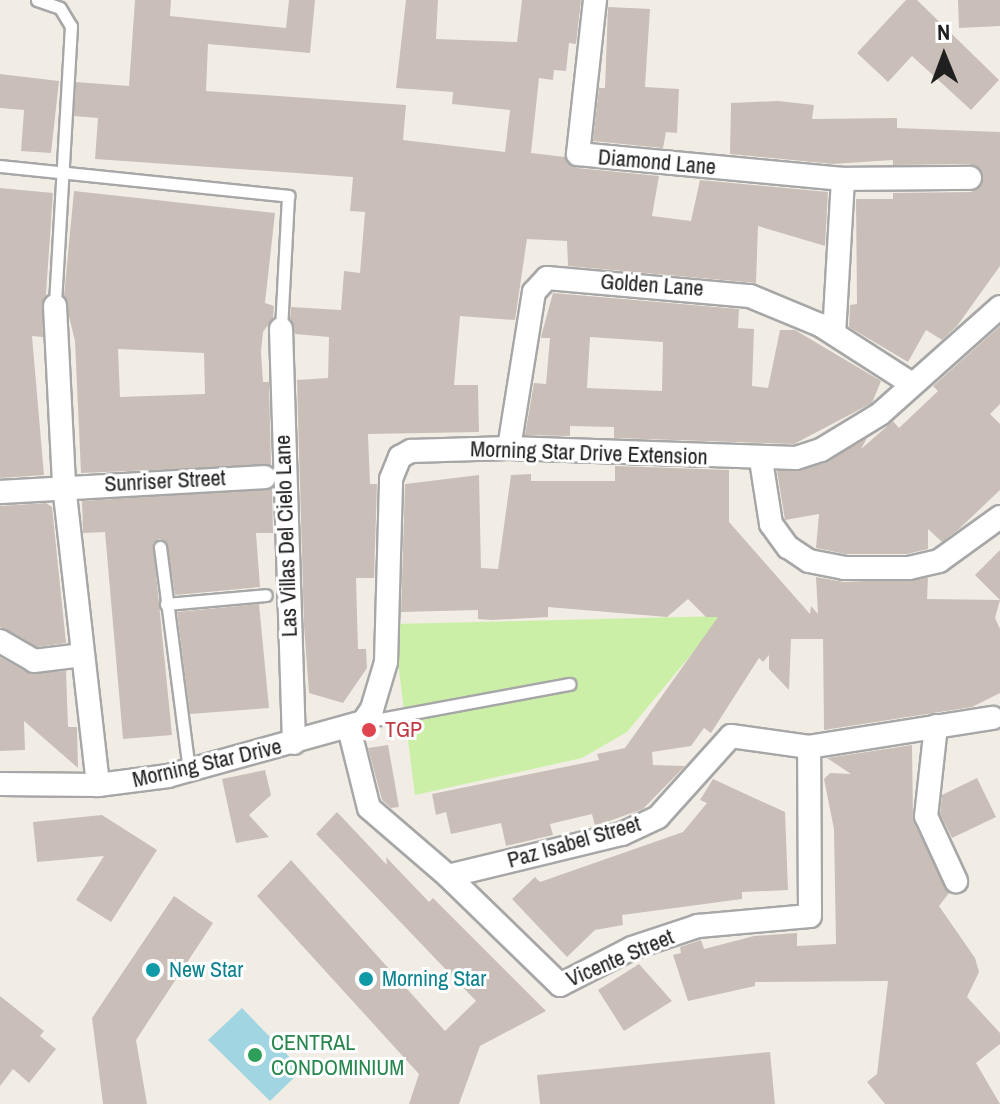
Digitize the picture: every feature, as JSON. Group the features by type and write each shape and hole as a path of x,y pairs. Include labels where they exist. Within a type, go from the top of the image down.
{"street":[{"name":"Diamond Lane","path":"595,0 578,154 843,179 970,178"},
{"path":"834,333 843,179"},
{"name":"Golden Lane","path":"509,448 534,292 547,278 750,296 834,333 912,384"},
{"path":"55,306 64,486 98,785"},
{"name":"Morning Star Drive Extension","path":"356,725 372,709 386,662 394,466 411,451 509,448 761,460 821,450 880,414 1000,307"},
{"name":"Las Villas Del Cielo Lane","path":"281,329 294,743"},
{"path":"761,460 771,524 788,547 809,561 868,569 924,565 968,545 1000,517"},
{"name":"Sunriser Street","path":"0,492 265,477"},
{"path":"0,641 34,661 83,655"},
{"name":"Paz Isabel Street","path":"448,876 622,834 658,817 731,736 809,747 993,718"},
{"path":"356,725 369,808 448,876"},
{"name":"Morning Star Drive","path":"0,784 98,785 189,771 356,725"},
{"path":"936,726 926,816 956,881"},
{"name":"Vicente Street","path":"448,876 560,985 632,948 698,926 810,916 809,747"}],"lane":[{"path":"37,0 60,8 71,26 55,306"},
{"path":"0,166 288,196 281,329"},
{"path":"160,547 189,771"},
{"path":"166,604 266,595"},
{"path":"356,725 570,684"}],"green space":[{"path":"723,616 627,732 582,758 415,795 393,624"}],"water":[{"name":"CENTRAL CONDOMINIUM","path":"242,1008 302,1070 270,1101 208,1040"}],"building":[{"path":"135,0 171,0 170,16 286,28 289,0 315,0 310,53 208,44 206,91 406,105 403,140 505,152 510,110 452,104 453,92 396,88 406,0 438,0 436,39 517,42 522,0 581,0 576,44 569,43 566,71 554,70 553,80 539,78 531,153 565,157 577,168 659,176 652,216 691,221 700,180 828,192 825,246 758,226 756,283 568,266 567,241 527,239 515,320 460,316 454,385 478,385 479,432 368,434 370,484 377,484 374,578 356,578 358,649 366,649 367,668 343,703 309,693 304,626 297,380 328,378 329,337 295,334 290,319 291,307 341,310 344,271 360,273 365,212 350,211 353,177 95,159 98,118 74,116 76,82 129,86"},
{"path":"906,0 917,0 999,80 971,110 912,56 888,82 857,53"},
{"path":"958,0 1000,0 1000,26 959,28"},
{"path":"608,7 650,9 645,87 679,89 677,133 666,132 663,148 593,141 599,88 605,88"},
{"path":"0,74 59,81 51,153 21,151 24,110 0,108"},
{"path":"778,101 814,105 812,119 897,118 897,128 1000,132 1000,266 957,326 942,340 926,330 908,362 849,327 850,305 857,304 856,199 893,199 893,193 971,192 982,184 982,172 970,164 893,165 893,160 833,164 730,154 731,103"},
{"path":"0,188 53,193 43,337 32,336 44,475 0,478"},
{"path":"74,191 275,213 265,303 274,306 273,318 263,332 261,352 263,382 269,382 271,465 81,473 75,341 64,296","holes":["118,349 204,353 205,394 120,397"]},
{"path":"553,293 739,309 738,328 754,329 752,386 768,388 780,330 795,330 881,381 872,403 794,444 614,438 614,427 570,426 570,436 525,435 534,383 546,384 550,338 541,338","holes":["590,337 663,342 662,391 587,388"]},
{"path":"1000,326 1000,404 990,414 1000,424 1000,490 959,529 942,542 928,529 928,549 907,554 845,554 816,548 819,514 785,520 777,471 825,463 867,438 861,449 893,421 899,428 938,391 933,386"},
{"path":"615,466 729,470 729,522 810,614 811,606 818,614 816,577 844,582 928,578 927,599 1000,600 995,618 1000,629 1000,693 972,707 824,730 823,639 791,639 789,690 769,669 769,655 763,662 759,658 711,733 704,728 691,746 652,752 653,765 685,766 643,809 595,826 592,814 550,824 553,835 506,846 501,823 451,834 446,812 436,815 432,794 599,760 597,754 625,748 718,617 706,617 688,599 667,617 548,607 548,617 492,620 478,619 478,610 401,612 405,484 479,475 481,568 498,569 511,475 531,474 531,481 615,481"},
{"path":"272,489 273,533 256,533 260,587 175,595 167,543 160,539 153,543 172,735 123,739 105,532 83,533 82,501"},
{"path":"46,503 52,507 66,643 37,647 0,627 0,506"},
{"path":"1000,550 1000,600 975,575"},
{"path":"259,604 269,708 190,714 177,612"},
{"path":"0,657 28,673 66,671 68,727 77,727 78,768 24,721 25,750 0,751"},
{"path":"388,745 399,807 391,808 382,800 368,748"},
{"path":"912,745 913,821 949,893 939,906 975,958 979,972 967,997 1000,1033 1000,1044 976,1063 1000,1104 885,1104 867,1082 877,1074 888,981 755,982 755,986 688,1001 673,955 681,953 680,947 701,940 704,949 754,936 797,933 797,946 836,944 834,829 824,779 830,773 851,774 827,758"},
{"path":"265,770 271,795 249,815 269,837 236,843 222,779"},
{"path":"977,778 996,817 952,838 940,814 942,795"},
{"path":"713,779 785,812 788,890 742,892 742,899 622,915 623,925 595,930 567,957 512,899 535,877 540,882 683,832 707,803 700,800"},
{"path":"337,812 387,865 386,857 429,902 433,898 546,1011 480,1046 459,1104 409,1104 419,1074 257,896 291,860 445,1031 476,1001 316,834"},
{"path":"102,815 157,850 111,922 76,900 104,856 37,862 33,822"},
{"name":"New Star","path":"174,896 213,923 136,1040 147,1104 103,1104 92,1018"},
{"path":"639,964 672,1001 624,1031 598,990"},
{"path":"0,996 44,1031 40,1036 56,1049 29,1083 13,1069 0,1086"},
{"path":"770,1052 775,1104 540,1104 537,1075"}],"place":[{"name":"TGP","path":"369,730"},
{"name":"New Star","path":"153,970"},
{"name":"Morning Star","path":"366,979"},
{"name":"CENTRAL CONDOMINIUM","path":"255,1055"}]}
